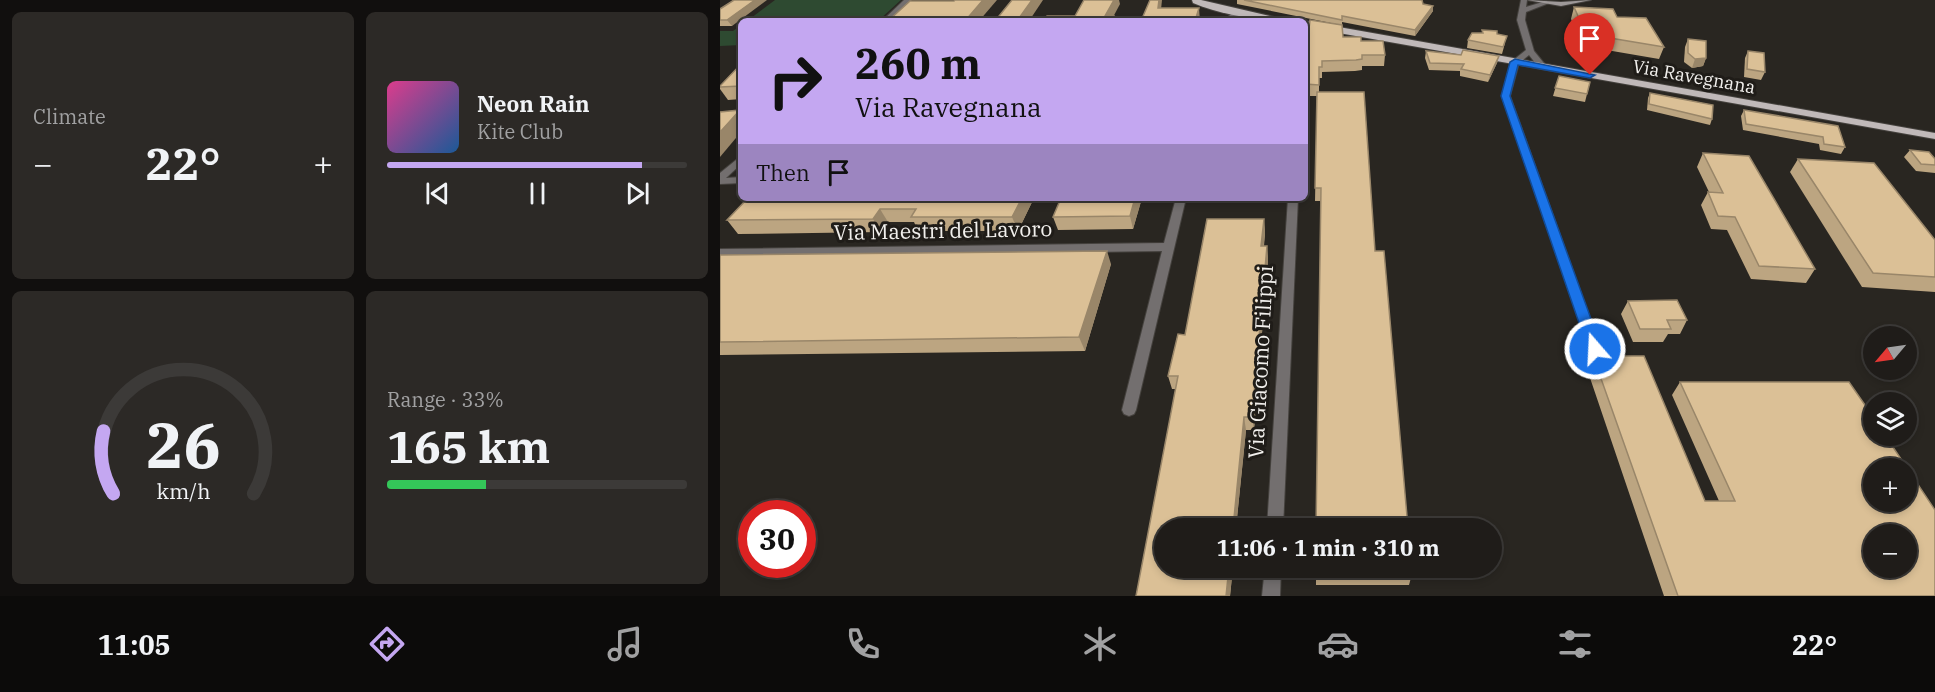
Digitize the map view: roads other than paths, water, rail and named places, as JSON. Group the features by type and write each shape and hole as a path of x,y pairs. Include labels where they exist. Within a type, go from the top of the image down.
{"main road":[{"path":"1186,0 1271,18"},
{"name":"Via Ravegnana","path":"1308,25 1935,136"}],"street":[{"path":"889,18 908,0"},
{"path":"1524,0 1521,20 1530,51 1543,67"},
{"path":"1530,0 1568,4 1588,0"},
{"path":"1524,10 1546,3"},
{"path":"1231,18 1238,12"},
{"path":"1530,51 1515,62 1506,96 1595,349"},
{"path":"720,180 738,162"},
{"path":"720,180 738,180"},
{"path":"1129,410 1179,201"},
{"name":"Via Giacomo Filippi","path":"1276,518 1293,201"},
{"name":"Via Maestri del Lavoro","path":"720,253 1167,247"},
{"path":"1271,596 1272,578"}]}
